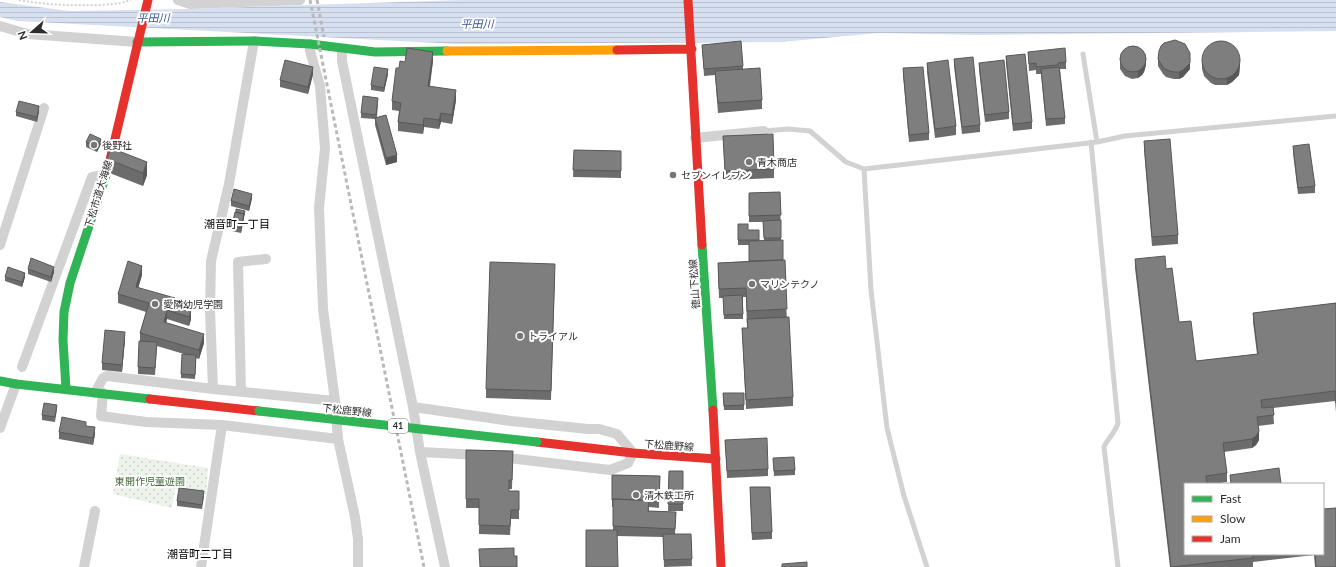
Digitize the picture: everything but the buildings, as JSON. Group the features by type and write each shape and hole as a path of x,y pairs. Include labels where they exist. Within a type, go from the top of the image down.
{"main road":[{"name":"下松市道大海線","path":"66,389 63,340 66,299 106,175 148,0"},
{"name":"徳山下松線","path":"688,0 692,46 695,138 716,459 721,567"},
{"path":"139,38 310,44 376,52 692,46"},
{"name":"下松鹿野線","path":"0,381 633,453 716,459"}],"street":[{"path":"178,0 190,4 300,0"},
{"path":"0,26 28,34 139,38"},
{"path":"213,389 210,310 211,261 229,184 254,41"},
{"path":"310,44 310,51 320,86 324,148 319,208 322,301 336,401 338,439 355,517 358,539 358,567"},
{"path":"342,49 344,68 413,407 420,452 445,567"},
{"path":"0,245 44,108"},
{"path":"695,138 764,131"},
{"path":"22,367 92,177 106,175"},
{"path":"242,392 238,262 266,259"},
{"path":"49,294 66,299"},
{"path":"336,401 213,389 107,376 103,378 99,393 101,416 146,422 222,425 338,439"},
{"path":"0,428 16,384"},
{"path":"413,407 511,421 588,429 599,428 617,434 633,453 628,463 610,470 490,455 420,452"},
{"path":"201,567 222,425"},
{"path":"84,567 95,511"}],"lane":[{"path":"1082,54 1097,142"},
{"path":"764,131 788,129 810,132 846,162 864,169 1097,142 1125,136 1336,116"},
{"path":"1091,142 1118,423 1116,431 1104,447 1118,567"},
{"path":"864,169 871,290 887,428 904,496 926,567"}],"path":[{"path":"19,0 55,5 80,6 123,3 131,0"}],"green space":[{"name":"東開作児童遊園","path":"120,454 208,468 206,494 175,489 172,508 113,494"}],"water":[{"name":"平田川","path":"461,0 1336,0 1336,31 977,35 878,33 782,42 456,44 17,21 0,17 0,2 69,11 187,9"}],"railway":[{"path":"310,0 424,567"},
{"path":"317,0 324,37"}],"traffic: fast":[{"path":"137,42 254,41 310,44 375,52 447,51"},
{"path":"66,389 63,340 64,312 70,283 110,160"},
{"path":"702,245 713,410"},
{"path":"0,381 150,399"},
{"path":"259,411 537,442"}],"traffic: slow":[{"path":"447,51 617,50"}],"traffic: jam":[{"path":"110,160 148,0"},
{"path":"688,0 702,245"},
{"path":"617,50 692,49"},
{"path":"150,399 259,411"},
{"path":"713,410 721,567"},
{"path":"537,442 633,453 716,459"}],"place":[{"name":"後野社","path":"94,145"},
{"name":"青木商店","path":"749,162"},
{"name":"セブンイレブン","path":"673,175"},
{"name":"マリンテクノ","path":"752,284"},
{"name":"愛隣幼児学園","path":"155,304"},
{"name":"トライアル","path":"520,336"},
{"name":"清木鉄工所","path":"636,495"}],"district":[{"name":"潮音町一丁目","path":"237,224"},
{"name":"潮音町二丁目","path":"200,554"}]}
